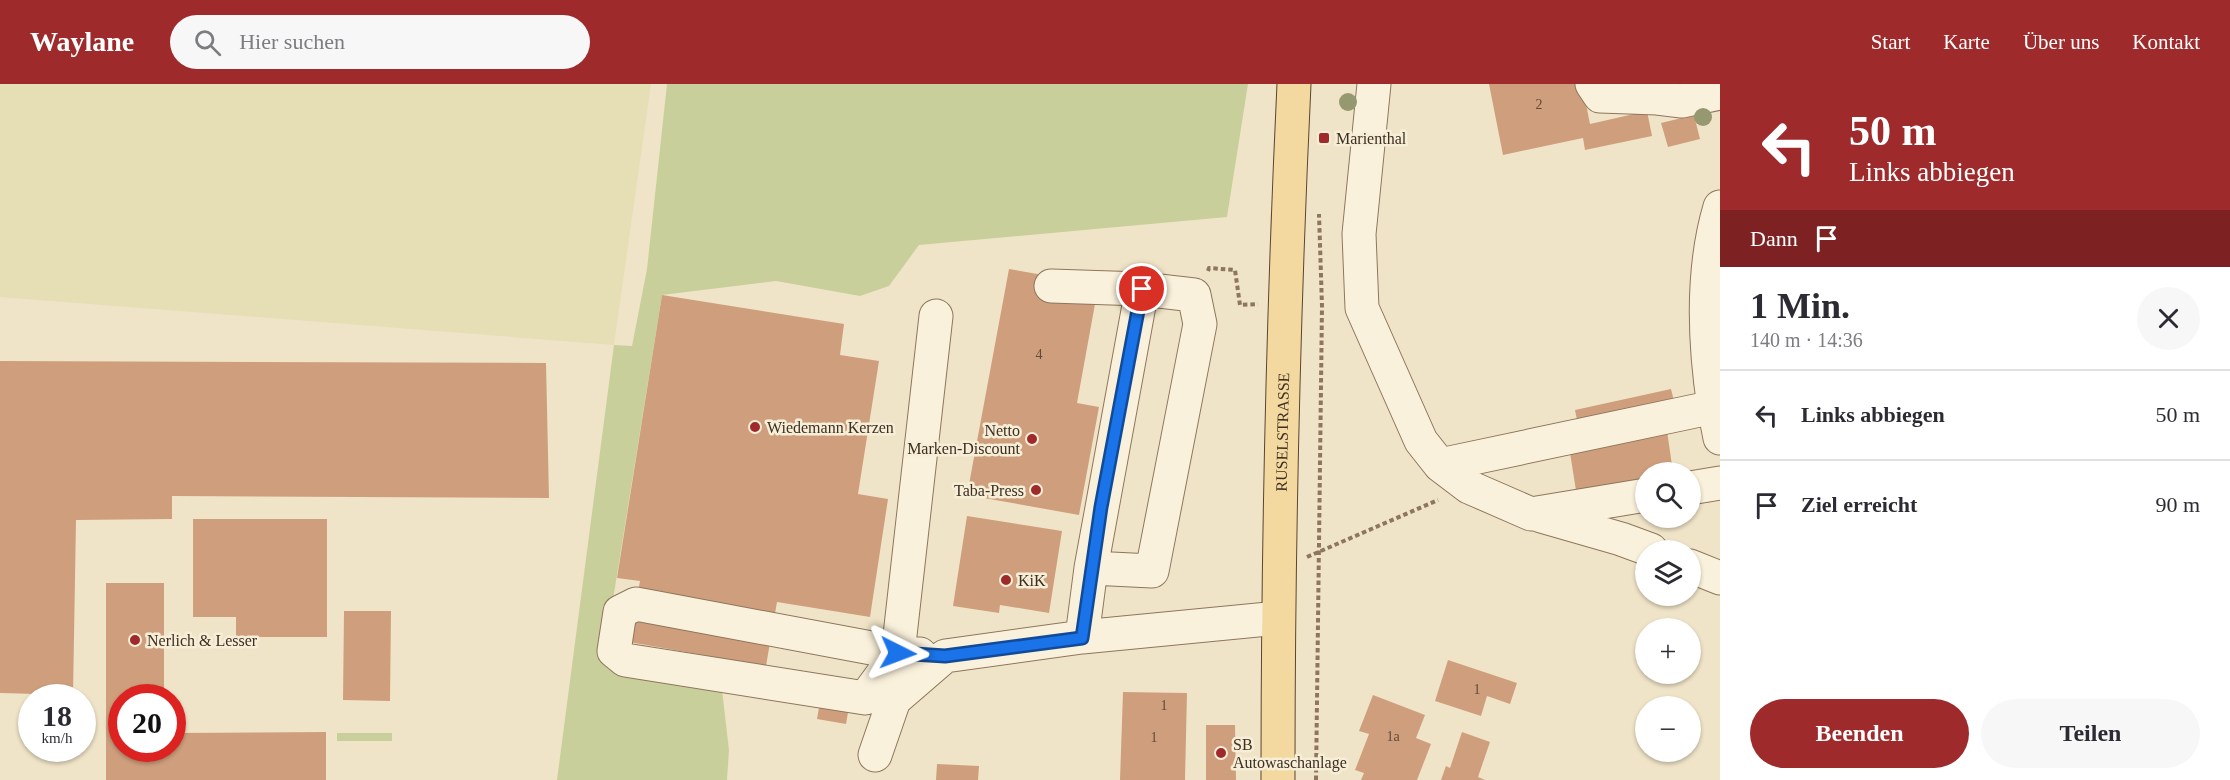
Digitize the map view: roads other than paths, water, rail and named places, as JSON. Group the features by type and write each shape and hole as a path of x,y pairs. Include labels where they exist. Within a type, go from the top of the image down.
{"main road":[{"name":"RUSELSTRASSE","path":"1278,780 1278,618 1294,84"}],"street":[{"path":"1374,84 1359,234 1362,308 1421,441 1440,465 1469,487 1531,514 1635,544"},
{"path":"1592,84 1600,96 1613,98 1658,98 1682,101 1720,93"},
{"path":"1440,465 1718,417 1706,350 1712,233 1720,207"},
{"path":"1051,286 1142,289 1194,295 1200,324 1152,571 1091,568"},
{"path":"1082,638 1091,568 1142,289"},
{"path":"936,316 898,653 865,698 625,660 614,651 620,612 636,604 898,653 945,656 1082,638 1278,618"},
{"path":"1701,486 1720,483"},
{"path":"1531,514 1635,497"},
{"path":"1701,570 1720,578"},
{"path":"874,755 894,700 945,656"}],"place":[{"name":"Marienthal","path":"1324,138"},
{"name":"Wiedemann Kerzen","path":"755,427"},
{"name":"Netto Marken-Discount","path":"1032,439"},
{"name":"Taba-Press","path":"1036,490"},
{"name":"KiK","path":"1006,580"},
{"name":"Nerlich & Lesser","path":"135,640"},
{"name":"SB Autowaschanlage","path":"1221,753"}]}
